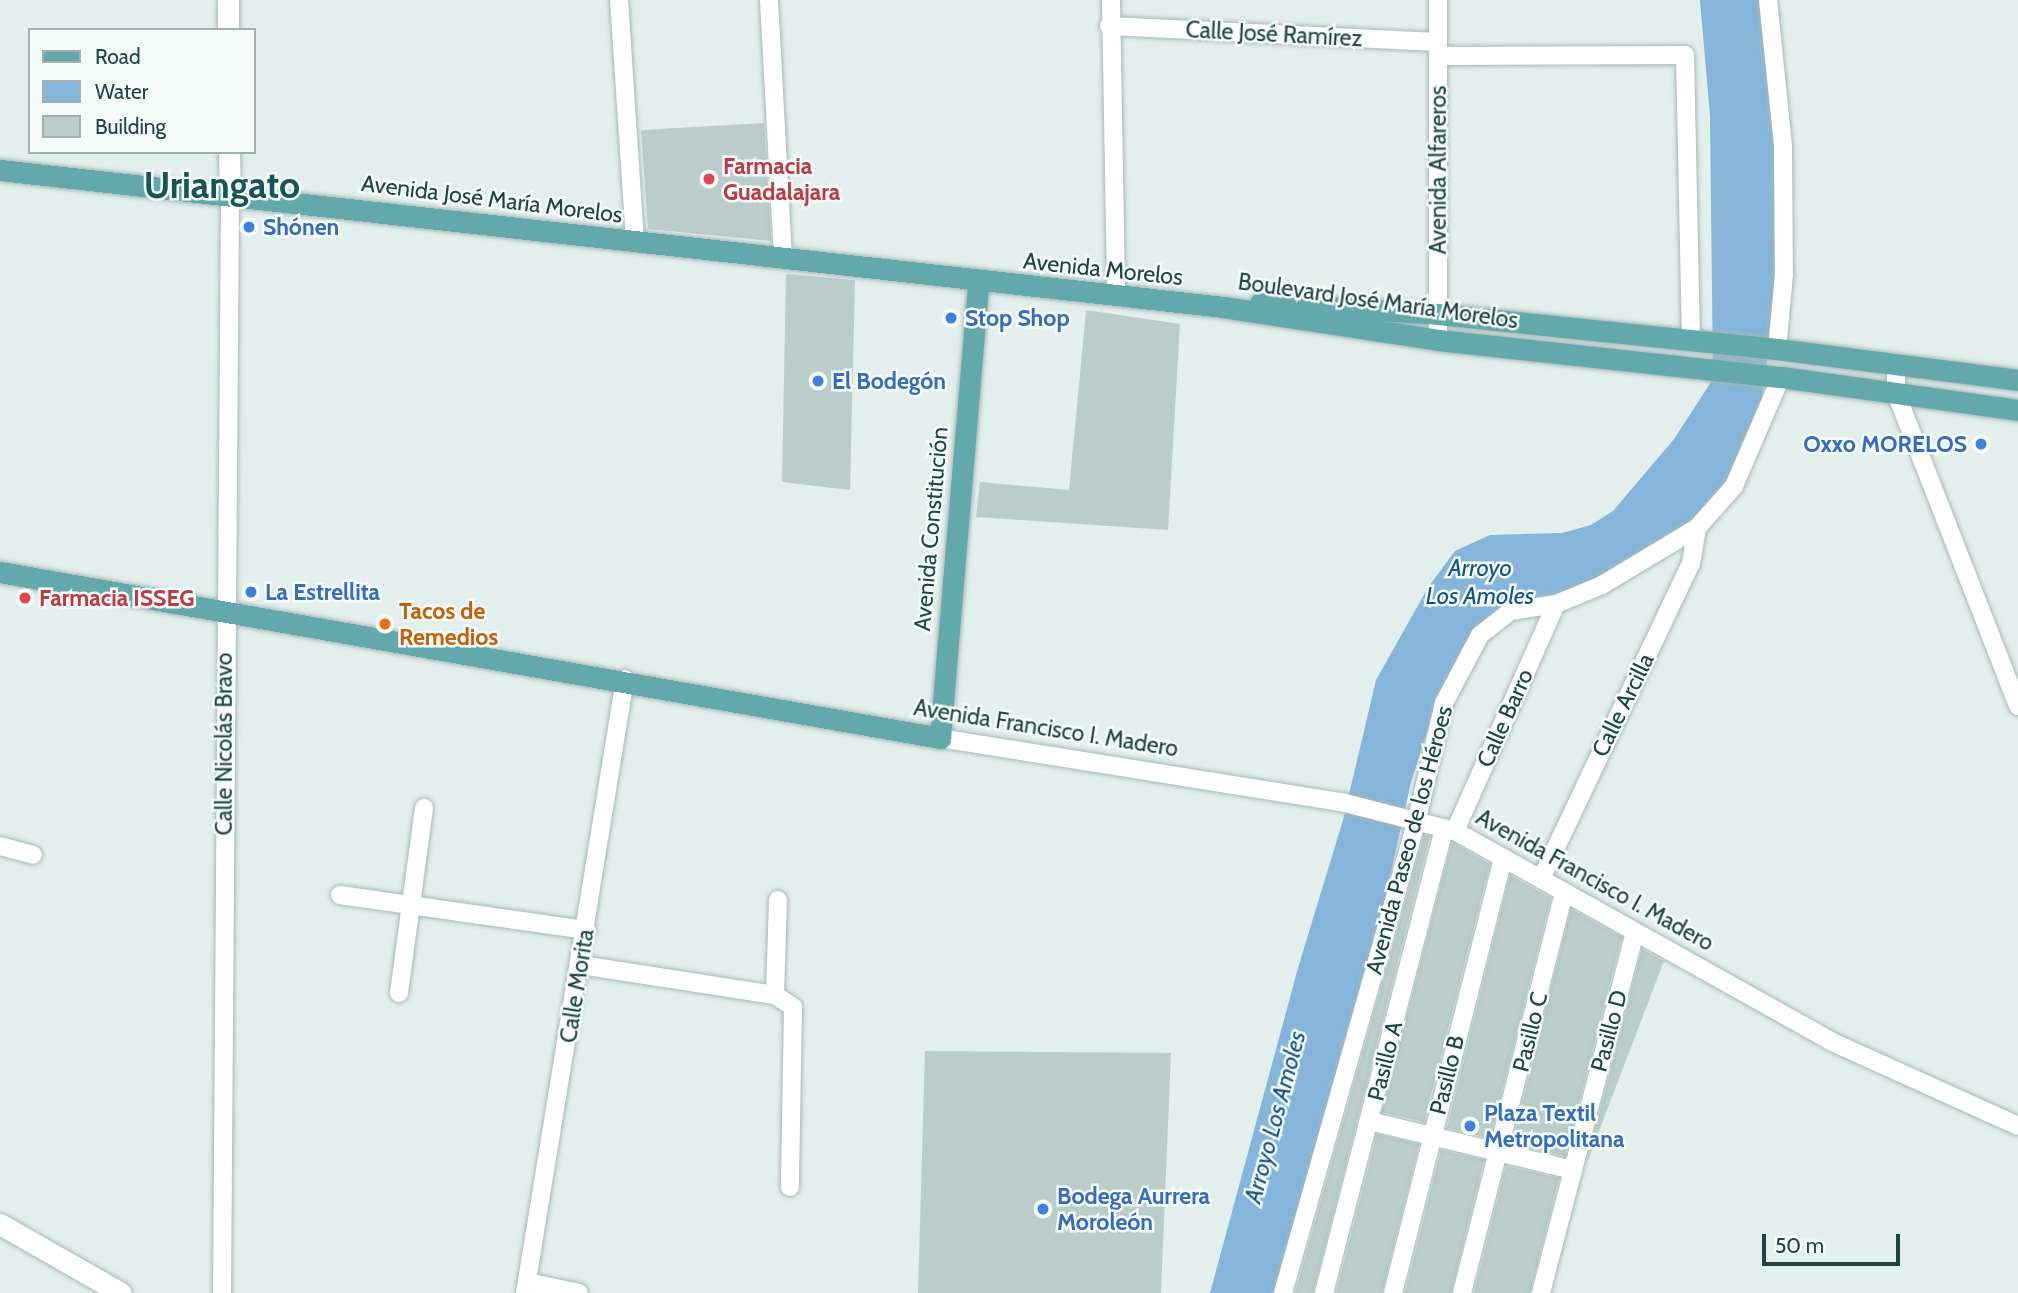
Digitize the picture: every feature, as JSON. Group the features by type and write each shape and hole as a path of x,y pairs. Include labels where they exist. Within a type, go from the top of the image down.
{"main road":[{"name":"Avenida José María Morelos","path":"0,170 978,282"},
{"name":"Avenida Morelos","path":"978,282 1223,307"},
{"name":"Avenida Constitución","path":"940,738 978,282"},
{"name":"Boulevard José María Morelos","path":"1223,307 1259,303 1438,314 1774,349 2018,380"},
{"name":"Boulevard José María Morelos","path":"1223,307 1438,340 1704,368 2018,410"},
{"name":"Avenida Francisco I. Madero","path":"0,572 625,679 940,738"}],"street":[{"path":"228,0 228,28"},
{"path":"619,0 635,242"},
{"path":"769,0 783,260"},
{"path":"1111,0 1109,26 1116,296"},
{"name":"Avenida Alfareros","path":"1438,0 1438,340"},
{"path":"1768,0 1783,146 1784,274 1774,349"},
{"name":"Calle José Ramírez","path":"1109,26 1438,49 1685,55 1698,341"},
{"path":"229,154 230,195"},
{"name":"Calle Nicolás Bravo","path":"222,1293 230,195"},
{"path":"1896,364 1896,393 2018,706"},
{"name":"Avenida Paseo de los Héroes","path":"1283,1293 1444,703 1480,635 1511,611 1556,604 1644,563 1697,528 1734,486 1774,377"},
{"name":"Calle Arcilla","path":"1541,879 1691,564 1697,528"},
{"name":"Calle Barro","path":"1450,829 1556,604"},
{"name":"Calle Morita","path":"526,1288 587,930 625,679"},
{"name":"Avenida Francisco I. Madero","path":"940,738 1341,802 1412,817 1450,829 1830,1041 2018,1126"},
{"path":"399,993 424,808"},
{"name":"Pasillo A","path":"1324,1293 1450,829"},
{"path":"0,846 33,855"},
{"name":"Pasillo B","path":"1393,1293 1503,858"},
{"name":"Pasillo C","path":"1462,1293 1564,892"},
{"path":"340,895 587,930"},
{"path":"775,995 778,900"},
{"name":"Pasillo D","path":"1541,1293 1634,932"},
{"path":"581,965 775,995 793,1007 790,1187"},
{"path":"1370,1121 1573,1170"},
{"path":"0,1224 121,1293"},
{"path":"526,1288 579,1293"}],"water":[{"name":"Arroyo Los Amoles","path":"1700,0 1760,0 1783,220 1759,428 1733,482 1709,510 1644,559 1555,600 1511,608 1437,701 1411,782 1362,1004 1281,1293 1210,1293 1298,968 1343,820 1376,680 1429,586 1455,551 1490,535 1562,533 1591,525 1613,511 1674,439 1713,379 1710,116"}],"building":[{"name":"Farmacia Guadalajara","path":"764,123 771,241 648,229 641,130"},
{"name":"El Bodegón","path":"786,274 855,280 850,490 782,482"},
{"path":"1086,310 1180,324 1168,530 976,517 980,482 1069,490"},
{"path":"1424,835 1430,836 1313,1293 1295,1293"},
{"path":"1452,842 1490,864 1424,1122 1382,1112"},
{"path":"1510,875 1551,898 1490,1138 1447,1128"},
{"path":"1571,909 1622,937 1565,1156 1512,1144"},
{"path":"1642,949 1664,961 1586,1165"},
{"name":"Bodega Aurrera Moroleón","path":"925,1051 1171,1053 1161,1293 918,1293"},
{"path":"1377,1134 1419,1144 1382,1293 1336,1293"},
{"path":"1441,1150 1484,1160 1451,1293 1405,1293"},
{"path":"1506,1166 1559,1178 1530,1293 1474,1293"}],"place":[{"name":"Farmacia Guadalajara","path":"709,179"},
{"name":"Shónen","path":"249,227"},
{"name":"Stop Shop","path":"951,318"},
{"name":"El Bodegón","path":"818,381"},
{"name":"Oxxo MORELOS","path":"1981,444"},
{"name":"La Estrellita","path":"251,592"},
{"name":"Farmacia ISSEG","path":"25,598"},
{"name":"Tacos de Remedios","path":"385,624"},
{"name":"Plaza Textil Metropolitana","path":"1470,1126"},
{"name":"Bodega Aurrera Moroleón","path":"1043,1209"}],"district":[{"name":"Uriangato","path":"222,185"}]}
